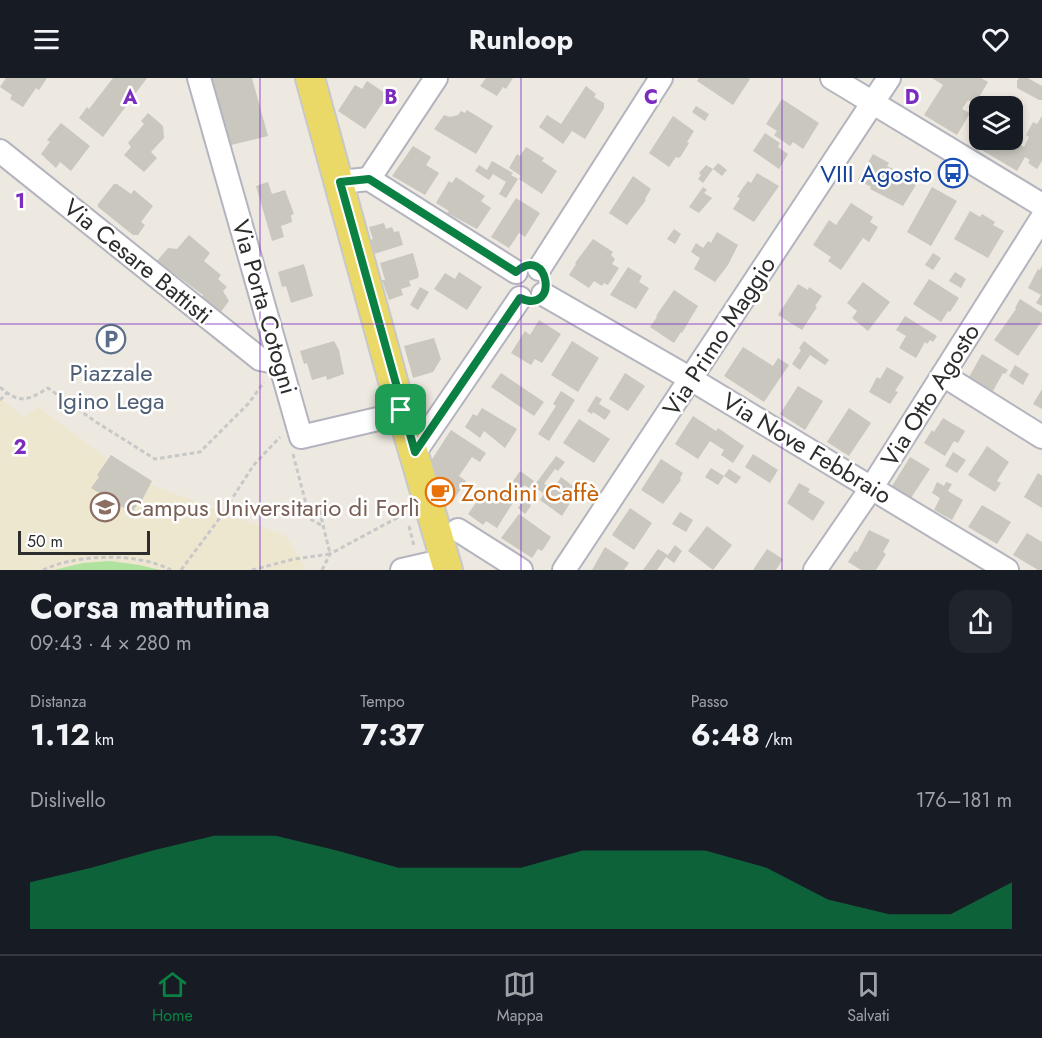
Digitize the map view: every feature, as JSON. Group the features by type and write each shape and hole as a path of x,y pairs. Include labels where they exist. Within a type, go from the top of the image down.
{"main road":[{"path":"310,78 401,410 447,565"}],"street":[{"name":"Via Porta Cotogni","path":"199,78 301,437 382,418 401,410"},
{"path":"369,179 436,78"},
{"path":"539,268 661,78"},
{"path":"832,78 1042,205"},
{"name":"Via Primo Maggio","path":"564,570 889,78"},
{"name":"Via Cesare Battisti","path":"0,152 260,359 280,363"},
{"path":"340,182 369,179 516,272"},
{"name":"Via Otto Agosto","path":"815,570 872,487 1042,218"},
{"path":"530,266 539,268 546,278 546,289 543,294 530,301 520,298 513,288 513,277 516,272 530,266"},
{"name":"Via Nove Febbraio","path":"543,294 691,379 1006,570"},
{"path":"415,452 520,298"},
{"path":"943,375 1042,437"},
{"path":"458,530 521,570"},
{"path":"402,570 447,565"}],"path":[{"path":"0,387 13,398 21,400 48,388 155,459 200,452 249,404 265,381"},
{"path":"0,400 7,393"},
{"path":"181,570 219,519 253,466 297,418"},
{"path":"292,452 310,519 323,526"},
{"path":"319,508 330,554 322,570"},
{"path":"252,570 294,559 330,554 406,513"},
{"path":"43,570 74,561 108,557 132,559 171,570"}],"shaded area":[{"name":"Campus Universitario di Forlì","path":"0,398 24,417 38,407 134,478 286,536 307,570 0,570"}],"green space":[{"path":"110,561 160,570 54,570 83,563"}],"building":[{"path":"6,78 47,78 39,90 36,88 23,107 10,99 12,95 0,87"},
{"path":"113,78 147,78 103,137 79,118"},
{"path":"209,78 252,78 268,136 227,146"},
{"path":"486,78 513,78 506,89 503,87 497,96 480,86"},
{"path":"699,78 750,79 733,105 697,81"},
{"path":"932,78 981,78 988,82 980,96 969,96 969,101 962,109 969,115 957,135 924,115 943,85"},
{"path":"1019,78 1028,78 1042,86 1042,100 1017,88"},
{"path":"367,81 388,95 365,129 338,111 355,85 362,89"},
{"path":"586,86 596,94 594,97 604,103 604,108 585,139 572,131 563,144 539,127 547,115 561,124"},
{"path":"782,99 819,123 803,149 793,142 790,146 774,135 777,131 766,124"},
{"path":"696,106 709,114 705,121 692,112"},
{"path":"467,110 493,126 476,154 434,129 444,115 450,117 458,115 461,111 465,113"},
{"path":"148,113 163,126 164,138 151,152 157,158 144,172 124,155 131,147 128,143 144,124 141,121"},
{"path":"673,116 694,131 681,156 676,157 669,167 649,153"},
{"path":"1042,116 1042,161 1037,169 1028,163 1030,160 1025,157 1017,171 982,150 1023,150 1029,137 1026,135 1033,122 1037,124"},
{"path":"61,123 90,146 71,171 60,162 56,168 41,154 50,142 47,140"},
{"path":"765,133 780,143 778,147 788,154 779,169 753,151"},
{"path":"413,146 431,157 426,165 439,173 425,195 392,176"},
{"path":"526,147 544,158 542,161 557,171 542,194 519,179 521,176 509,168 517,154 520,156"},
{"path":"873,154 889,163 887,166 902,174 904,171 919,180 903,206 858,180"},
{"path":"492,161 513,173 511,175 518,179 506,198 499,194 506,182 493,174 489,180 475,171 479,165 487,170"},
{"path":"718,163 727,170 722,176 713,169"},
{"path":"706,165 713,169 703,183 698,179 701,175 699,173"},
{"path":"757,173 779,186 754,222 733,209 740,198 737,197 742,189 748,181 751,183"},
{"path":"633,176 651,189 646,200 627,225 609,213"},
{"path":"456,177 485,196 481,201 491,208 477,229 447,213 449,211 436,203 449,181 452,183"},
{"path":"268,182 272,194 285,190 294,214 291,215 292,222 281,226 284,237 272,241 256,186"},
{"path":"114,184 131,194 134,190 153,206 141,222 145,225 138,235 133,235 98,207"},
{"path":"703,187 707,190 704,193 712,198 699,213 689,207"},
{"path":"932,187 957,201 931,246 907,232"},
{"path":"516,198 540,213 525,237 519,233 509,248 491,237"},
{"path":"851,203 873,217 870,222 878,227 869,242 863,238 841,270 828,261 831,257 813,245 829,220 836,225"},
{"path":"970,211 980,217 982,214 995,222 993,225 1004,231 988,258 954,239"},
{"path":"384,223 386,229 392,227 394,232 399,231 403,245 374,254 369,227"},
{"path":"674,229 681,234 675,244 667,239"},
{"path":"717,232 738,245 728,265 715,282 694,269 700,258 691,252 696,243 703,248 708,241 711,243"},
{"path":"189,235 210,253 204,261 221,275 218,279 227,287 223,291 229,301 220,313 201,298 203,295 157,261 168,248 177,249"},
{"path":"593,239 613,252 611,255 615,259 612,264 619,268 608,285 604,283 602,286 594,281 589,288 569,275"},
{"path":"413,253 418,278 409,281 411,286 401,289 403,295 389,300 382,280 385,280 380,263"},
{"path":"933,253 941,258 933,270 925,265"},
{"path":"304,264 313,296 291,303 286,286 282,287 278,272"},
{"path":"1042,266 1042,306 1036,303 1041,295 1028,288"},
{"path":"628,267 642,276 639,282 649,288 636,309 610,295"},
{"path":"459,272 482,287 467,310 434,289 445,273 455,279"},
{"path":"955,272 966,279 961,288 949,281"},
{"path":"929,279 959,298 941,322 913,304"},
{"path":"863,282 890,302 868,331 852,318 857,311 847,303"},
{"path":"798,284 808,290 809,287 822,296 802,330 778,315"},
{"path":"420,287 429,292 418,310 410,305"},
{"path":"674,290 698,306 674,343 650,327"},
{"path":"1020,299 1042,313 1042,321 1018,356 994,340 1016,309"},
{"path":"905,316 937,336 933,342 930,340 927,344 925,342 916,358 899,348 906,336 896,330"},
{"path":"539,320 561,334 542,363 535,359 531,365 511,353 525,331 530,335"},
{"path":"434,338 441,359 433,372 413,378 404,346"},
{"path":"334,341 339,350 344,374 327,380 326,376 312,380 307,363 304,364 300,351"},
{"path":"572,341 599,358 578,392 551,375"},
{"path":"804,341 829,360 825,365 810,355 800,370 792,364"},
{"path":"743,347 773,366 778,358 789,365 764,402 724,376"},
{"path":"982,354 1008,370 1005,374 1003,373 993,391 969,377"},
{"path":"1015,365 1029,374 1023,385 1009,376"},
{"path":"887,367 904,377 890,404 869,392 877,377 880,379"},
{"path":"501,373 544,402 534,416 491,387"},
{"path":"625,373 645,386 628,411 609,399"},
{"path":"798,386 823,401 805,430 780,414"},
{"path":"1042,389 1042,409 1033,404"},
{"path":"561,391 575,400 549,441 538,434 556,406 553,404"},
{"path":"596,396 602,399 599,404 611,411 605,420 587,411"},
{"path":"482,408 517,429 505,448 484,431 480,438 465,427 473,414 477,416"},
{"path":"849,408 871,423 849,456 827,442"},
{"path":"693,416 716,431 718,428 744,446 733,463 721,455 724,450 710,441 698,459 675,444"},
{"path":"943,418 965,431 958,443 954,441 945,456 924,443"},
{"path":"579,419 610,439 594,463 563,443"},
{"path":"451,430 486,453 480,462 472,457 459,476 466,481 452,502 433,490 427,467"},
{"path":"987,446 1009,462 997,481 1001,483 995,492 968,475"},
{"path":"953,452 966,460 957,473 945,466"},
{"path":"753,454 778,470 770,483 745,467"},
{"path":"111,455 152,481 141,502 139,501 132,513 91,488"},
{"path":"556,456 565,462 558,471 555,469 544,484 554,488 561,477 578,490 562,516 540,500 544,494 534,486"},
{"path":"910,457 930,469 911,498 892,486"},
{"path":"661,459 683,473 681,480 663,504 641,490"},
{"path":"711,468 724,476 718,485 705,477"},
{"path":"729,469 741,477 736,484 724,476"},
{"path":"520,471 534,481 529,488 524,485 497,528 486,521 483,525 468,514 485,490 500,500"},
{"path":"1038,473 1042,476 1042,508 1024,497"},
{"path":"937,482 944,486 946,482 952,484 948,491 963,500 952,520 934,510 940,498 932,493"},
{"path":"799,483 810,489 808,492 825,502 813,521 787,503"},
{"path":"525,498 531,506 525,514 518,508"},
{"path":"982,505 1011,522 997,544 968,527"},
{"path":"630,508 652,523 634,550 612,535"},
{"path":"680,512 693,520 686,532 672,524"},
{"path":"519,514 551,537 542,551 538,549 532,558 501,538"},
{"path":"707,526 732,545 713,570 688,551"},
{"path":"869,530 890,540 883,552 886,554 876,570 861,570 848,562 855,551 857,552"},
{"path":"1027,533 1042,542 1042,570 1038,570 1013,555"},
{"path":"675,545 682,551 674,563 666,557 657,570 643,570 658,549 668,555"},
{"path":"605,547 629,563 624,570 592,570"},
{"path":"767,549 783,559 776,570 753,570"}],"place":[{"name":"VIII Agosto","path":"953,173"},
{"name":"Piazzale Igino Lega","path":"111,339"},
{"name":"Zondini Caffè","path":"440,492"},
{"name":"Campus Universitario di Forlì","path":"105,507"}],"route":[{"path":"369,179 516,272 525,267 535,266 546,278 546,289 540,297 530,301 520,298 415,452 401,410 340,182 369,179"}]}
